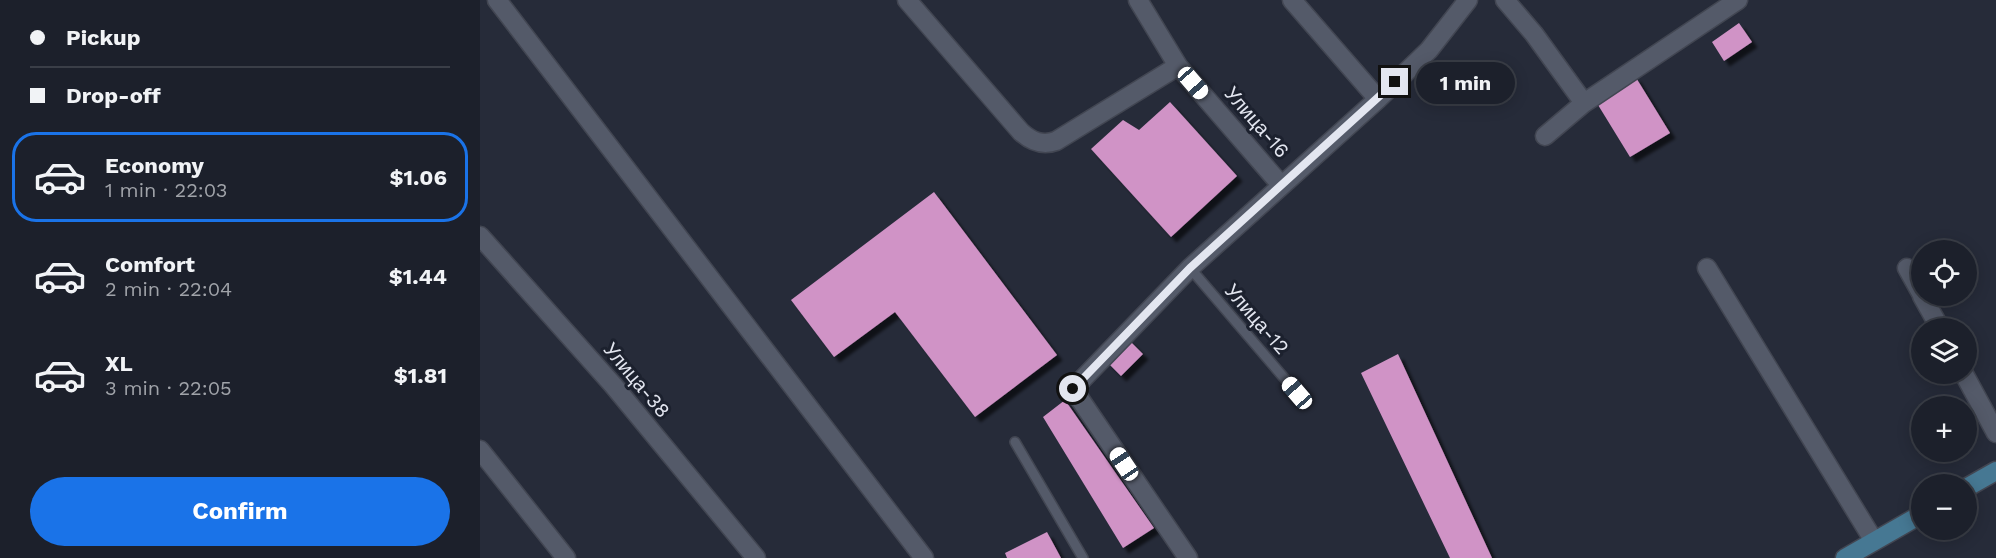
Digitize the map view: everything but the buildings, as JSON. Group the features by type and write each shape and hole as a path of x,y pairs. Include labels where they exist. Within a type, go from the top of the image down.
{"street":[{"path":"497,0 924,558"},
{"path":"907,0 1021,132 1029,139 1039,143 1047,144 1056,141 1178,66"},
{"name":"Улица-16","path":"1138,0 1178,66 1281,185"},
{"path":"1292,0 1378,99"},
{"path":"1188,558 1073,389 1190,268 1378,99 1429,50 1468,0"},
{"path":"1505,0 1534,34 1584,103"},
{"path":"1545,136 1584,103 1738,0"},
{"name":"Улица-38","path":"480,236 613,385 756,558"},
{"path":"1707,268 1874,541"},
{"path":"1907,268 1911,275"},
{"path":"1969,384 1996,433"},
{"path":"480,450 566,558"},
{"path":"1977,482 1996,471"},
{"path":"1845,558 1911,520"}],"lane":[{"name":"Улица-12","path":"1190,268 1297,393"},
{"path":"1015,442 1083,558"}],"route":[{"path":"1073,389 1190,268 1395,82"}]}
